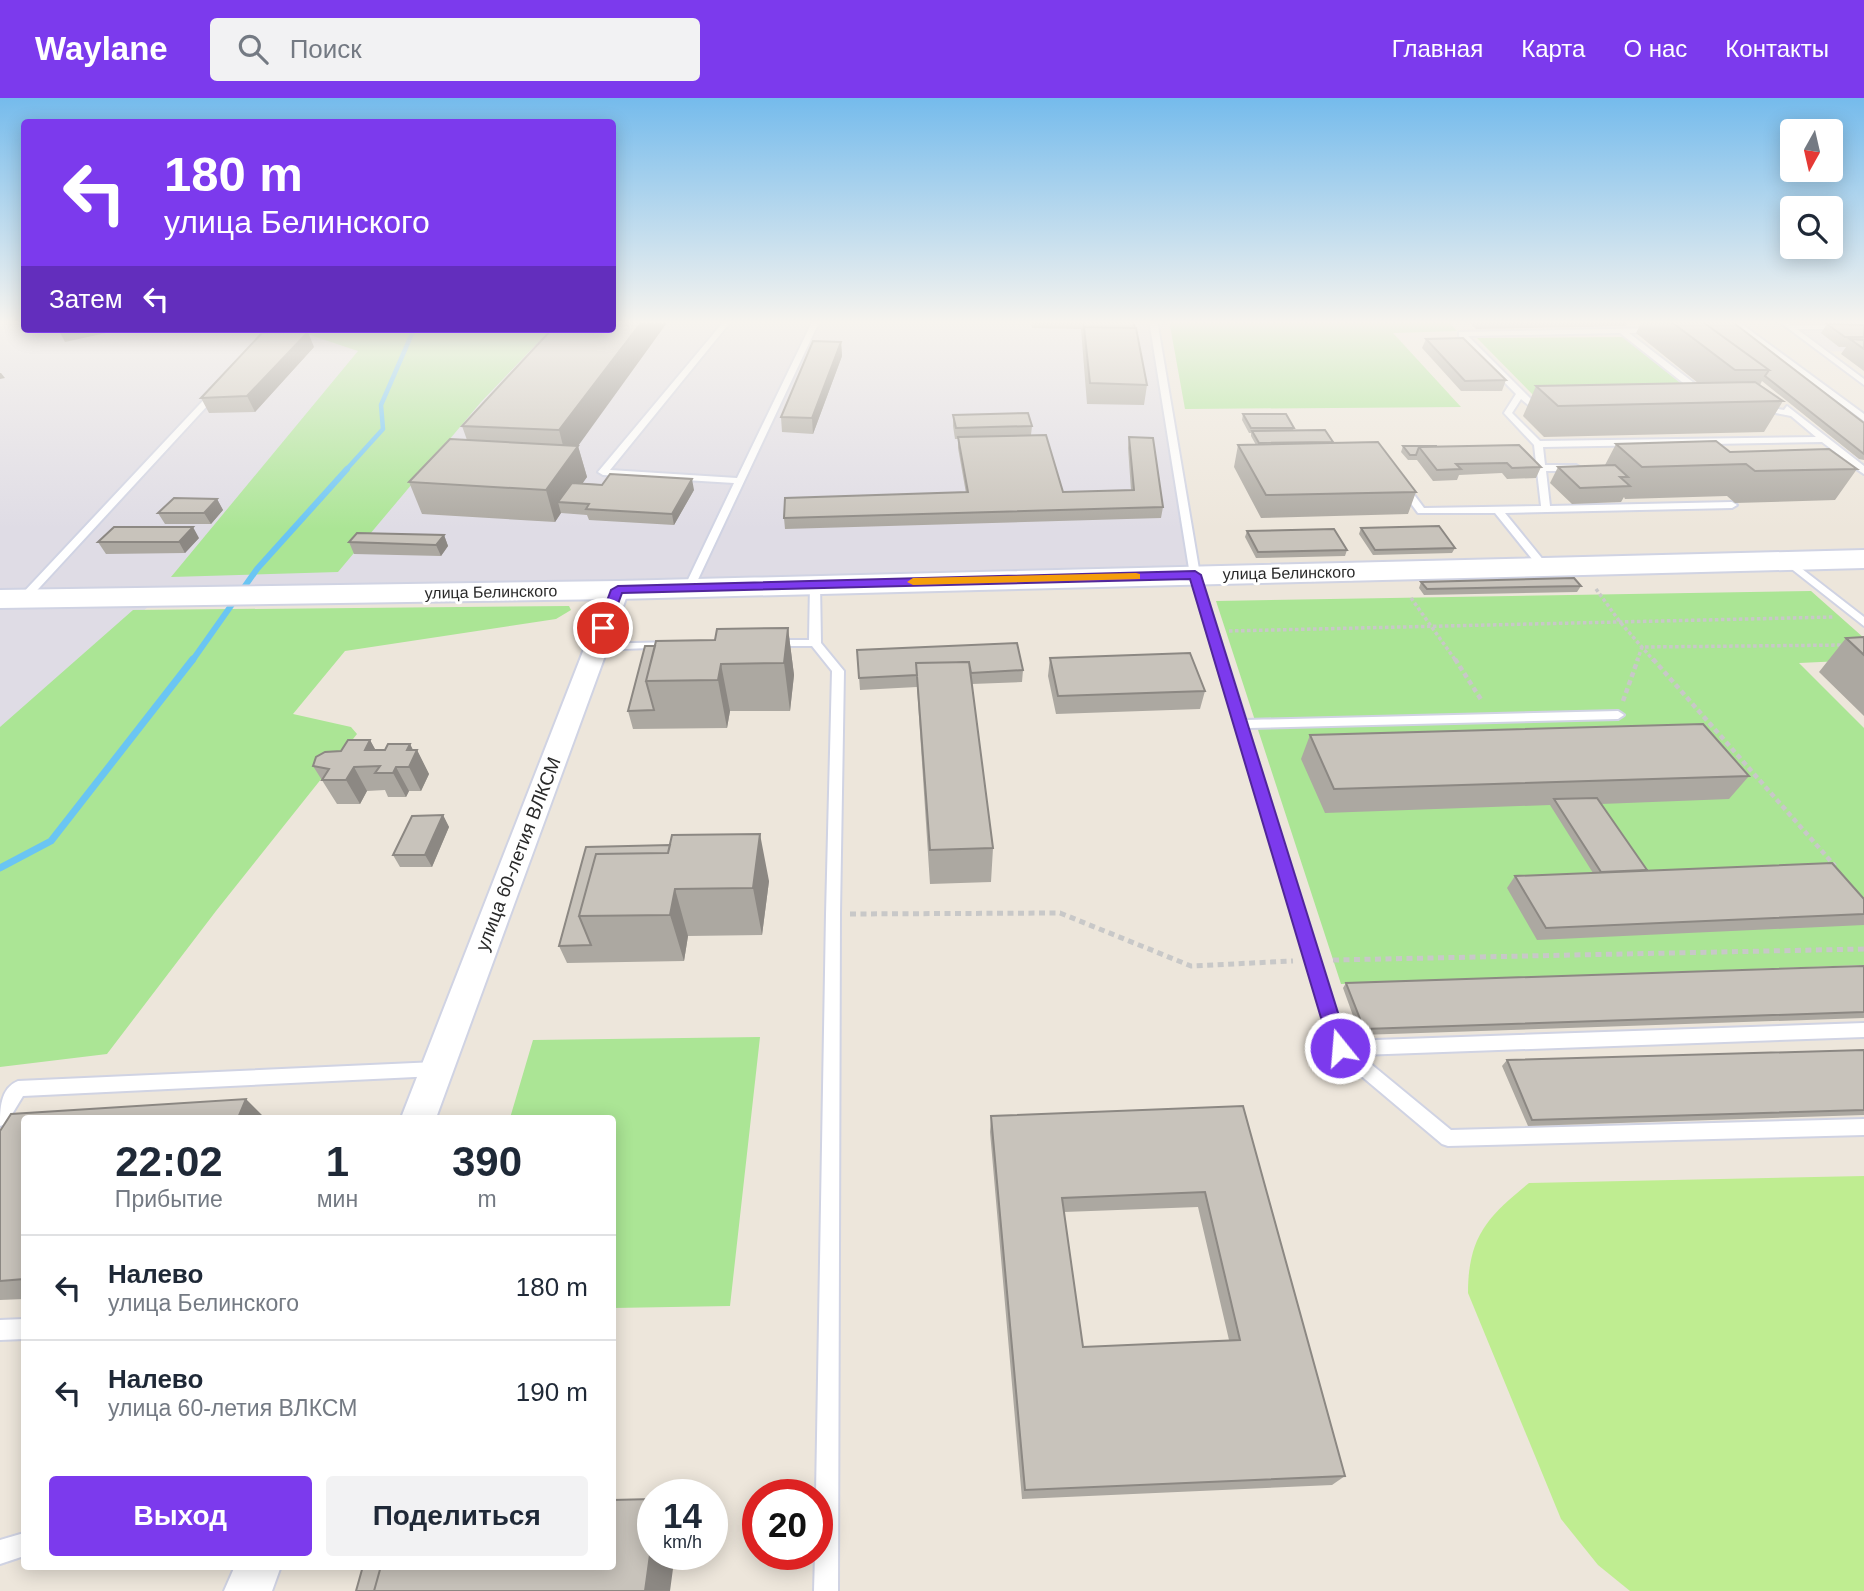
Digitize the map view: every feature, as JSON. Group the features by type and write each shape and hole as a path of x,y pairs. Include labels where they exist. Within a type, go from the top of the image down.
{"street":[{"name":"улица Белинского","path":"12,598 618,590 1864,559"},
{"name":"улица 60-летия ВЛКСМ","path":"419,1115 618,590"},
{"path":"248,1591 256,1570"}],"lane":[{"path":"12,598 217,390"},
{"path":"671,390 603,472 742,481"},
{"path":"689,587 785,390"},
{"path":"1164,390 1195,575 1340,1048 1448,1138 1864,1127"},
{"path":"1518,390 1533,406 1561,405"},
{"path":"1698,390 1714,402 1700,403"},
{"path":"1826,390 1864,418"},
{"path":"1521,393 1508,413 1538,444 1546,509"},
{"path":"1772,397 1864,471"},
{"path":"1753,408 1793,414"},
{"path":"1538,444 1825,439"},
{"path":"1811,462 1852,461"},
{"path":"1543,468 1583,467"},
{"path":"1397,476 1421,511 1732,505"},
{"path":"1498,510 1544,567"},
{"path":"1788,561 1863,621"},
{"path":"816,584 814,643 838,671 832,914 826,1591"},
{"path":"760,644 814,643"},
{"path":"596,647 692,645"},
{"path":"1239,724 1618,715"},
{"path":"1340,1048 1864,1030"},
{"path":"0,1118 18,1089 436,1069"},
{"path":"0,1330 21,1329"},
{"path":"0,1552 21,1546"}],"path":[{"path":"1595,589 1620,622 1837,870"},
{"path":"1411,598 1433,626 1493,718"},
{"path":"1210,631 1840,617 1863,621"},
{"path":"1642,647 1850,645"},
{"path":"1618,715 1642,647"},
{"path":"832,914 1060,914 1191,966 1314,960 1864,949"}],"shaded area":[{"path":"0,390 1161,390 1190,567 169,589 0,733"}],"green space":[{"path":"326,390 493,390 338,572 171,577"},
{"path":"1182,390 1445,390 1461,407 1185,409"},
{"path":"1528,390 1689,390 1697,396 1536,398"},
{"path":"1811,591 1864,638 1864,660 1799,663 1864,728 1864,965 1341,984 1216,601"},
{"path":"569,606 571,610 556,619 345,651 293,714 351,727 357,734 216,911 107,1054 0,1067 0,727 133,610"},
{"path":"760,1037 730,1306 616,1308 616,1115 511,1115 533,1040"},
{"path":"1864,1176 1864,1591 1630,1591 1598,1565 1561,1519 1468,1293 1472,1257 1483,1230 1491,1218 1529,1183"}],"building":[{"path":"209,390 253,390 247,396 201,398"},
{"path":"496,390 590,390 559,430 462,426"},
{"path":"793,390 823,390 812,418 781,417"},
{"path":"1540,390 1766,390 1783,401 1558,406"},
{"path":"1782,390 1821,390 1864,423 1864,454"},
{"path":"1028,413 1032,426 956,428 953,415"},
{"path":"1243,414 1286,414 1294,428 1251,428"},
{"path":"1325,430 1333,442 1259,443 1252,431"},
{"path":"1046,435 1063,492 1134,490 1129,437 1153,438 1163,507 784,518 785,498 968,492 958,437"},
{"path":"450,439 578,446 546,490 409,482"},
{"path":"1716,441 1730,452 1829,449 1857,469 1755,471 1746,464 1642,467 1616,444"},
{"path":"1378,442 1416,492 1266,495 1238,445"},
{"path":"1519,445 1541,467 1512,468 1507,463 1456,464 1461,469 1437,470 1419,447"},
{"path":"1403,446 1437,446 1419,447 1416,455 1410,455"},
{"path":"1615,465 1628,477 1620,477 1630,486 1580,488 1558,467"},
{"path":"610,474 692,479 672,514 586,509 589,504 558,502 572,483 602,485"},
{"path":"174,498 217,499 204,513 158,513"},
{"path":"1439,526 1455,548 1375,550 1361,528"},
{"path":"114,527 193,527 179,542 98,542"},
{"path":"1334,529 1347,550 1258,552 1247,531"},
{"path":"357,533 444,535 436,545 349,542"},
{"path":"1574,578 1581,586 1427,589 1421,582"},
{"path":"788,628 784,663 721,664 718,680 646,681 656,641 715,640 717,629"},
{"path":"1864,637 1864,655 1846,638"},
{"path":"1017,643 1023,670 971,673 969,662 916,663 917,675 859,678 857,650"},
{"path":"645,646 655,646 646,681 654,710 628,711"},
{"path":"1190,653 1205,691 1058,696 1050,658"},
{"path":"969,662 993,848 930,850 916,663"},
{"path":"1703,724 1749,776 1334,789 1310,735"},
{"path":"348,740 370,740 365,750 385,750 388,744 410,744 407,750 417,750 409,767 396,767 393,773 375,773 380,766 354,767 346,780 322,780 329,769 313,766 316,757 325,752 341,751"},
{"path":"1597,798 1647,870 1601,872 1554,799"},
{"path":"443,815 425,855 393,855 412,816"},
{"path":"760,834 753,888 675,889 670,915 579,916 596,854 668,853 672,835"},
{"path":"670,845 668,853 596,854 579,916 591,945 559,946 586,847"},
{"path":"1832,863 1864,899 1864,914 1546,928 1515,876"},
{"path":"1864,966 1864,1012 1364,1029 1346,983"},
{"path":"1864,1050 1864,1110 1532,1120 1507,1060"},
{"path":"246,1099 239,1115 21,1115 21,1279 0,1281 0,1131 11,1114"},
{"path":"1243,1106 1345,1476 1025,1490 991,1116","holes":["1205,1192 1240,1340 1083,1347 1062,1198"]},
{"path":"637,1499 637,1570 648,1570 645,1591 374,1591 380,1570 616,1570 616,1500"},
{"path":"362,1570 380,1570 374,1591 356,1591"}],"waterway":[{"path":"345,471 383,429 381,405 388,390"},
{"path":"192,661 257,569 347,469"},
{"path":"0,868 51,841 193,659"}],"slow traffic":[{"path":"913,582 1136,576"}],"route":[{"path":"603,628 618,590 1195,575 1340,1048"}]}
